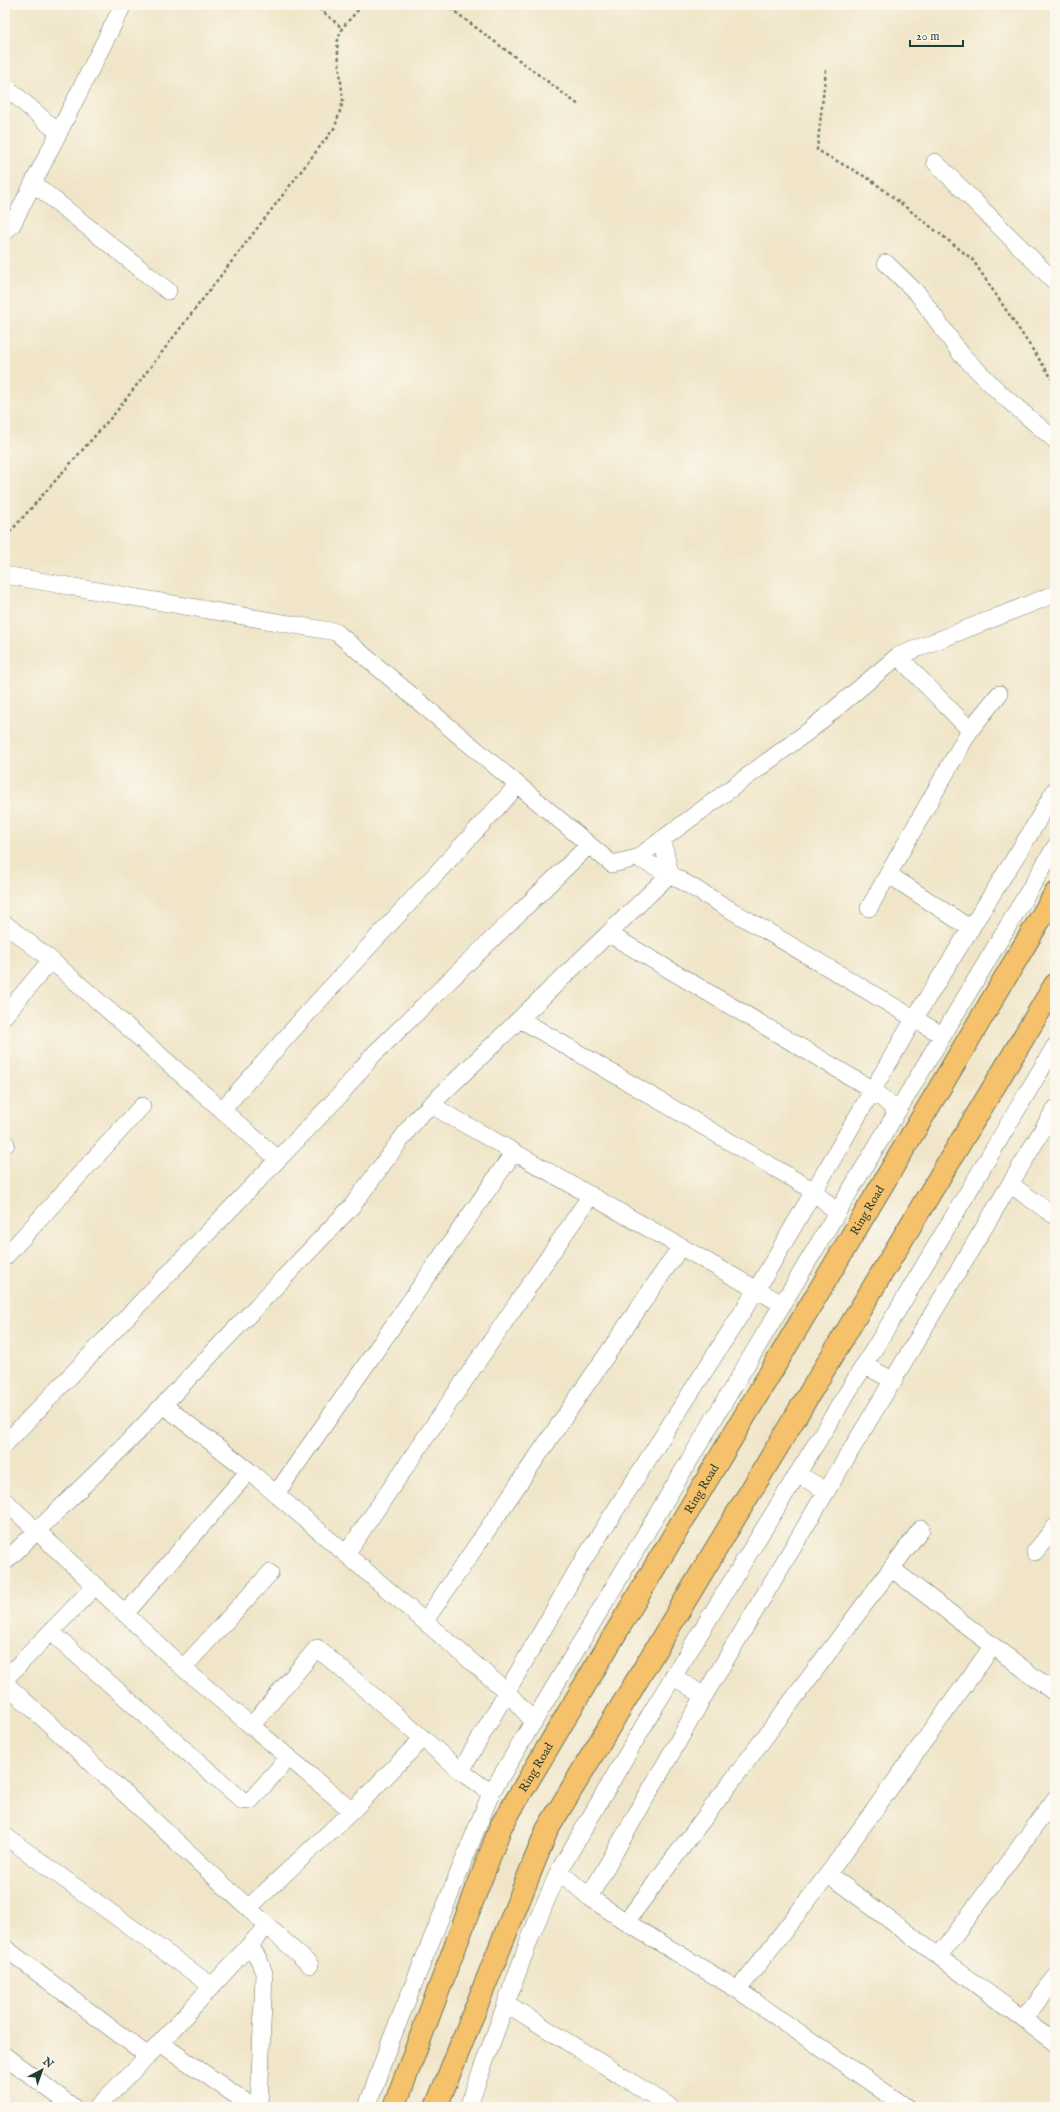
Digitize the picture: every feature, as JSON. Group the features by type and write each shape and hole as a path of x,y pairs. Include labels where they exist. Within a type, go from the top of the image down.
{"highway":[{"name":"Ring Road","path":"394,2107 501,1826 1055,894"},
{"path":"436,2107 547,1830 1055,985"}],"street":[{"path":"5,232 12,225 123,5"},
{"path":"5,86 59,133"},
{"path":"936,162 1055,282"},
{"path":"33,183 168,291"},
{"path":"886,263 918,294 961,354 1002,395 1055,440"},
{"path":"5,574 336,632 588,846 612,864 637,858 810,730 898,656 1055,594"},
{"path":"898,656 970,730"},
{"path":"869,908 970,730 999,694"},
{"path":"222,1110 318,1001 518,786"},
{"path":"461,1771 579,1567 757,1289 914,1019 1031,832 1055,790"},
{"path":"662,839 670,874"},
{"path":"5,1444 338,1097 372,1056 588,846"},
{"path":"367,2107 389,2045 491,1793 1055,847"},
{"path":"637,858 670,874 942,1035"},
{"path":"5,1562 126,1444 352,1206 416,1120 670,874"},
{"path":"888,874 971,929"},
{"path":"5,924 51,960 278,1159"},
{"path":"609,934 872,1090 897,1111"},
{"path":"5,1015 51,960"},
{"path":"520,1019 814,1191 837,1213"},
{"path":"468,2107 532,1933 559,1871 673,1676 864,1364 1055,1046"},
{"path":"431,1105 782,1304"},
{"path":"5,1257 142,1106"},
{"path":"589,1897 704,1696 894,1381 1055,1109"},
{"path":"276,1494 514,1152"},
{"path":"1011,1185 1055,1216"},
{"path":"346,1554 591,1195"},
{"path":"425,1621 681,1246"},
{"path":"864,1364 894,1381"},
{"path":"163,1405 249,1471 425,1621 507,1692 534,1722"},
{"path":"125,1614 249,1471"},
{"path":"797,1474 827,1491"},
{"path":"5,1501 183,1668 352,1811"},
{"path":"1035,1552 1055,1527"},
{"path":"626,1922 921,1529"},
{"path":"892,1569 1055,1693"},
{"path":"183,1668 270,1573"},
{"path":"5,1679 95,1586"},
{"path":"51,1632 243,1801 251,1800 290,1757"},
{"path":"738,1990 828,1874 992,1646"},
{"path":"252,1725 317,1648 461,1771 491,1793"},
{"path":"673,1676 704,1696"},
{"path":"5,1683 310,1965"},
{"path":"248,1908 352,1811 423,1738"},
{"path":"939,1956 1055,1799"},
{"path":"5,1836 212,1986"},
{"path":"559,1871 589,1897 626,1922 738,1990 906,2107"},
{"path":"828,1874 1055,2043"},
{"path":"97,2107 148,2056 267,1926"},
{"path":"250,1945 259,1960 264,1973 259,2107"},
{"path":"5,1948 148,2056"},
{"path":"1024,2019 1055,1978"},
{"path":"507,2004 671,2107"},
{"path":"160,2043 253,2107"},
{"path":"5,2056 73,2107"}],"path":[{"path":"315,5 342,28"},
{"path":"5,535 10,532 116,412 335,128 343,101 337,43 342,28 359,9 366,5"},
{"path":"446,5 580,106"},
{"path":"826,70 817,150 871,180 972,258 1055,383"}]}
